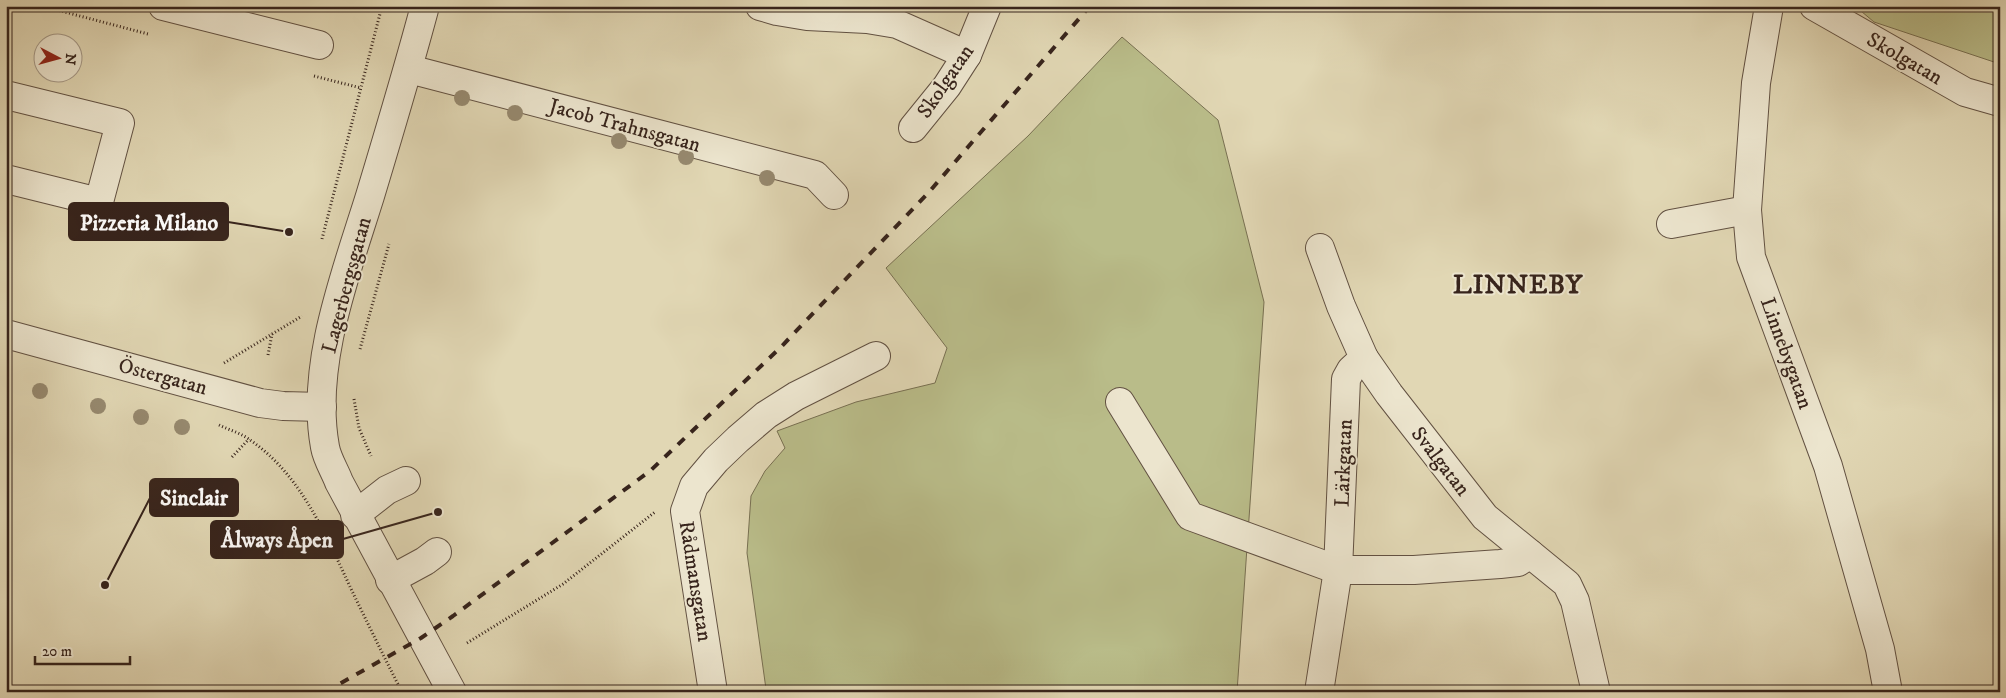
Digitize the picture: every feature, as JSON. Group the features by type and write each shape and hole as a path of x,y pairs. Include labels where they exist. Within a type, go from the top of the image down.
{"street":[{"path":"163,6 319,45"},
{"name":"Lagerbergsgatan","path":"425,6 409,69 336,308 326,353 322,407 325,448 339,482 390,580 452,692"},
{"path":"760,6 808,16 867,19 895,15 967,55"},
{"name":"Skolgatan","path":"913,128 947,86 967,55 987,6"},
{"name":"Linnebygatan","path":"1769,6 1756,83 1747,210 1751,256 1828,466 1880,649 1888,692"},
{"name":"Skolgatan","path":"1814,6 1965,92 2000,102"},
{"name":"Jacob Trahnsgatan","path":"409,69 815,175 834,195"},
{"path":"6,95 120,123 100,202 6,179"},
{"path":"1671,224 1747,210"},
{"path":"1320,248 1341,306 1364,358"},
{"name":"Östergatan","path":"6,334 260,402 283,406 322,407"},
{"name":"Rådmansgatan","path":"713,692 685,511 694,486 716,460 766,415 796,396 876,356"},
{"name":"Svalgatan","path":"1364,358 1389,394 1485,516 1567,584 1575,601 1596,692"},
{"name":"Lärkgatan","path":"1319,692 1338,570 1346,379 1351,370 1364,358"},
{"path":"1120,402 1190,516 1338,570 1414,570 1500,564 1518,562 1530,554"},
{"path":"356,514 387,490 406,480"},
{"path":"390,580 425,561 437,552"}],"path":[{"path":"322,240 382,6"},
{"path":"359,356 389,243"},
{"path":"218,366 302,316 305,306"},
{"path":"268,355 272,334"},
{"path":"354,392 359,428 371,456"},
{"path":"218,425 249,439 268,454 301,492 323,529 401,691"},
{"path":"232,457 249,439"},
{"path":"467,643 563,584 658,510 685,511"}],"green space":[{"path":"1855,6 2000,6 2000,64 1874,22"},
{"path":"1122,37 1218,120 1264,302 1237,692 791,692 766,689 747,553 751,496 765,471 785,448 777,431 856,402 935,383 947,348 886,268 1028,136"}],"railway":[{"path":"325,692 421,638 650,471 780,348 929,192 1090,6"}],"place":[{"name":"Pizzeria Milano","path":"289,232"},
{"name":"Ålways Åpen","path":"438,512"},
{"name":"Sinclair","path":"105,585"}],"district":[{"name":"LINNEBY","path":"1518,284"}]}
